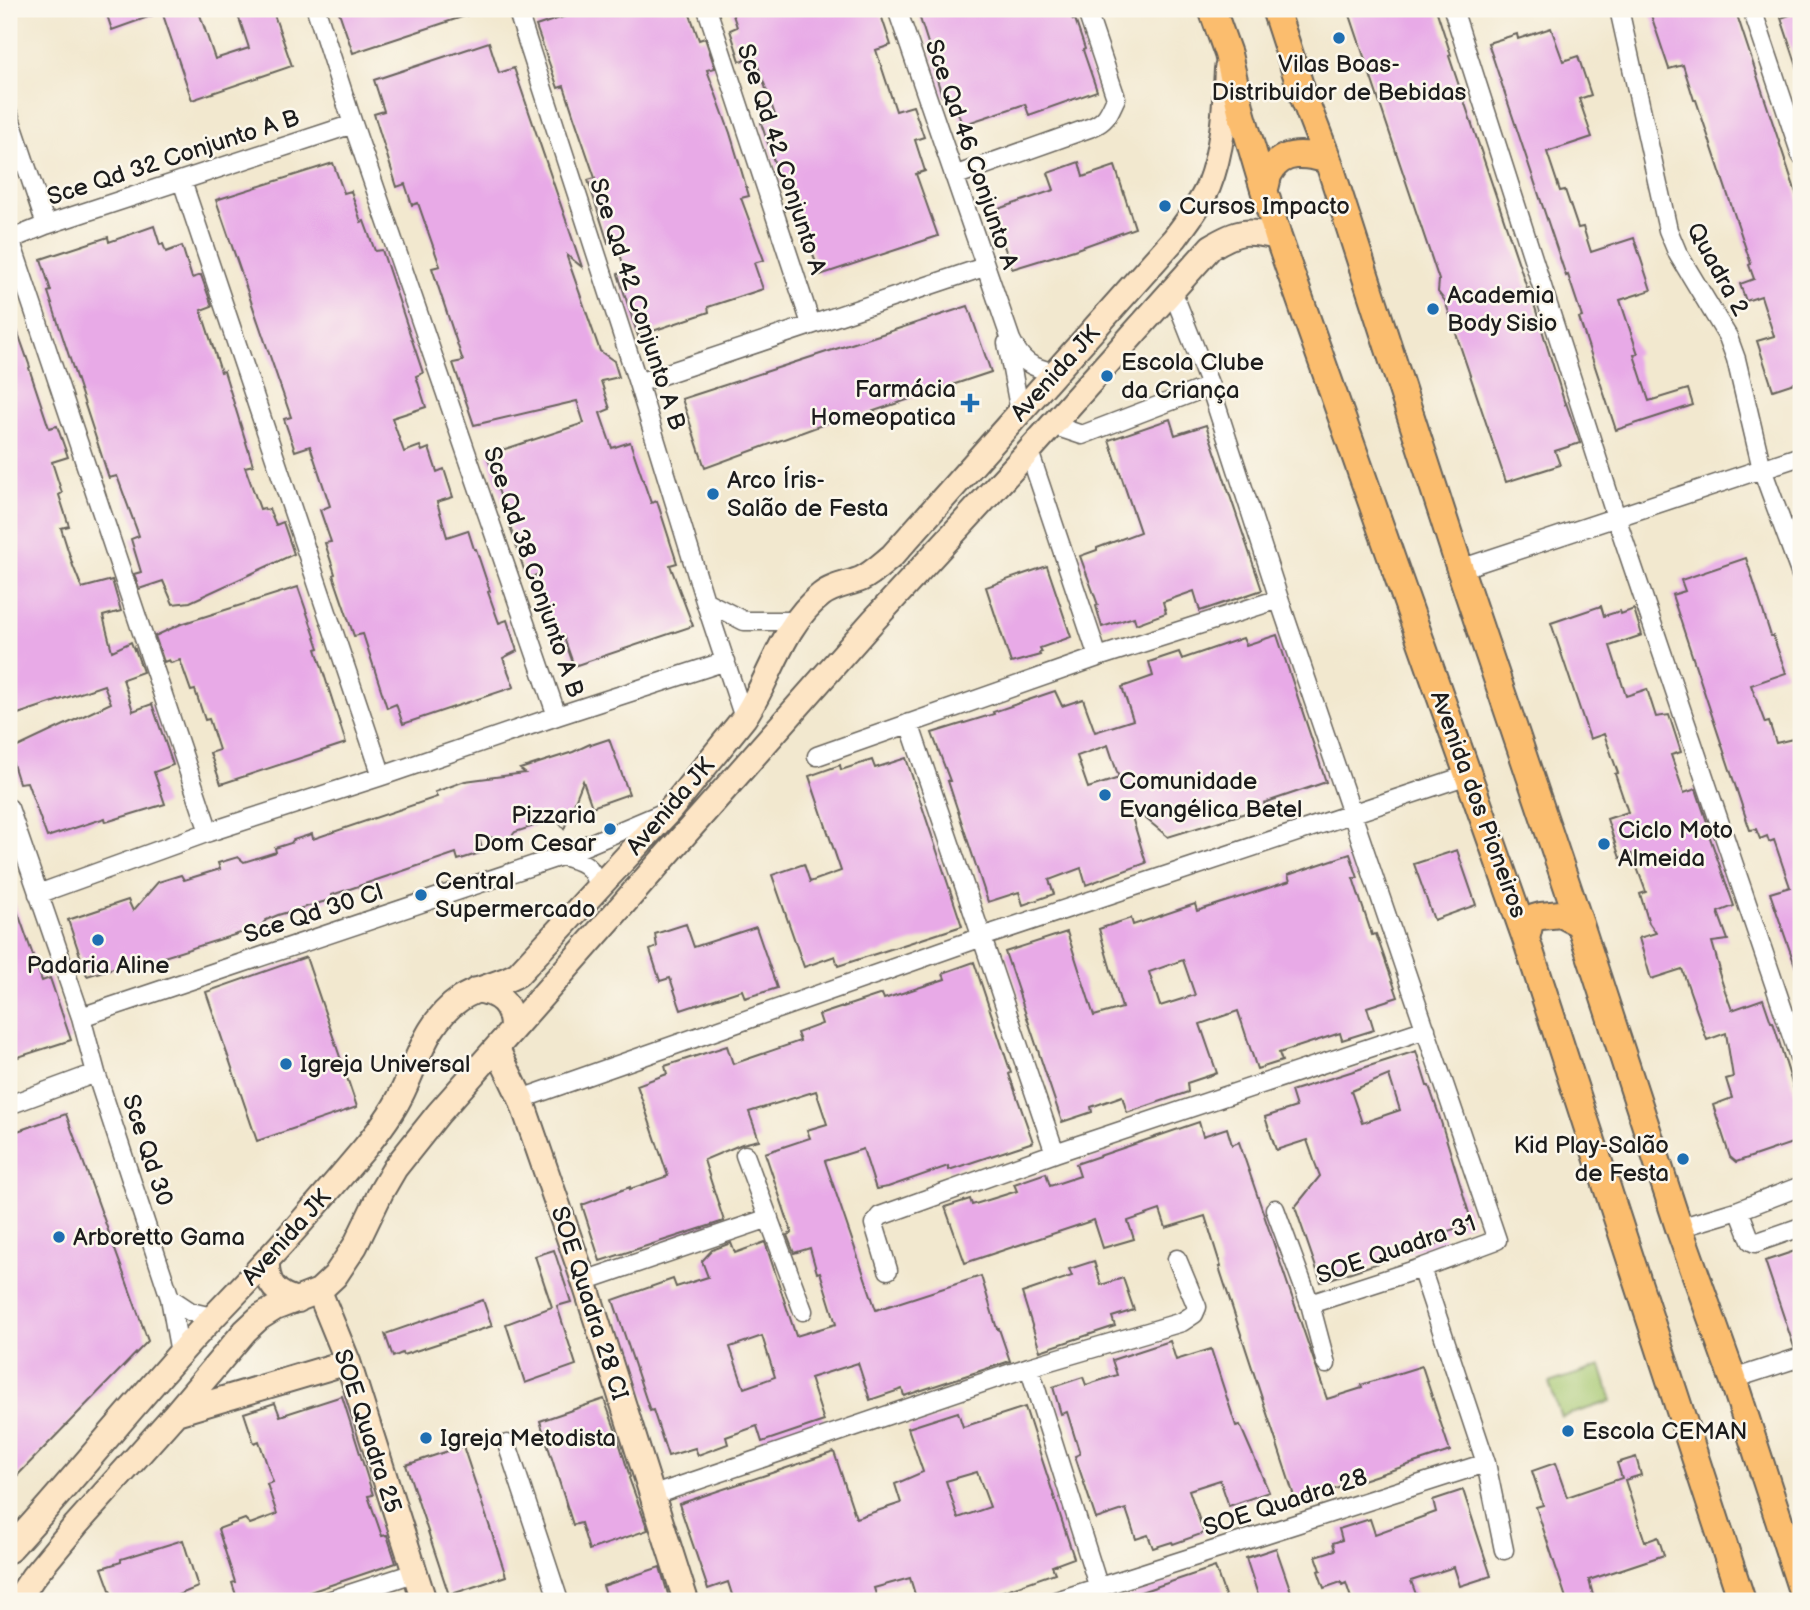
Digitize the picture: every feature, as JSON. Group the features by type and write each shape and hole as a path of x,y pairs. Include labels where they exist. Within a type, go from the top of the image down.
{"main road":[{"name":"Avenida dos Pioneiros","path":"1212,9 1228,54 1242,115 1278,237 1527,939 1738,1590"},
{"path":"1275,9 1304,98 1328,160 1460,569 1679,1228 1733,1379 1793,1532 1801,1588"},
{"name":"Avenida JK","path":"9,1550 180,1353 267,1261 366,1146 400,1098 419,1049 445,1012 476,990 518,974 670,810 744,718 796,621 821,595 863,578 891,556 1175,238 1192,215 1207,188 1214,168 1225,107 1228,54"},
{"path":"1265,188 1270,171 1289,156 1300,155 1328,160"},
{"name":"Avenida JK","path":"17,1601 76,1525 252,1325 275,1308 309,1295 335,1276 355,1246 395,1167 438,1114 873,621 1211,247 1238,233 1252,231 1278,237"},
{"path":"845,585 855,587 867,597 874,610 873,621"},
{"path":"1511,893 1532,900 1544,897 1557,887 1560,868"},
{"path":"1527,939 1530,922 1541,916 1561,914 1580,924"},
{"path":"476,990 492,994 504,1003 512,1018 512,1029"},
{"name":"SOE Quadra 28 CI","path":"497,1049 521,1099 584,1281 686,1601"},
{"path":"267,1261 272,1285 283,1295 309,1295"},
{"name":"SOE Quadra 25","path":"309,1295 348,1362 424,1601"},
{"path":"176,1413 348,1362"},
{"path":"1738,1590 1751,1588 1761,1601"}],"street":[{"name":"Sce Qd 38 Conjunto A B","path":"38,894 209,832 557,716 316,9"},
{"name":"Sce Qd 42 Conjunto A","path":"707,9 811,324"},
{"name":"Sce Qd 46 Conjunto A","path":"897,9 1011,340 1018,354 1035,368 1055,373"},
{"path":"954,176 1092,127 1108,116 1116,98 1086,9"},
{"path":"1453,9 1616,517 1795,1027 1801,1063"},
{"name":"Quadra 2","path":"1619,9 1668,230 1678,254 1728,337 1736,359 1762,469 1801,575"},
{"path":"1752,9 1801,155"},
{"name":"Sce Qd 42 Conjunto A B","path":"519,15 744,718"},
{"path":"9,115 46,225"},
{"name":"Sce Qd 32 Conjunto A B","path":"10,239 353,124"},
{"path":"182,181 382,776"},
{"path":"10,239 209,832"},
{"path":"638,383 984,267"},
{"path":"888,1270 874,1224 880,1216 1055,1153 1426,1029 1279,599 1210,386 1172,290"},
{"name":"Sce Qd 46 Conjunto A","path":"1002,315 1020,412"},
{"path":"1052,425 1082,435 1210,386"},
{"path":"1029,451 1098,657"},
{"path":"1460,569 1801,456"},
{"path":"817,756 1098,657 1279,599"},
{"path":"705,601 744,621 796,621"},
{"path":"557,716 726,661"},
{"path":"909,723 1055,1153"},
{"path":"521,1099 982,937 1468,775"},
{"path":"9,808 81,1017"},
{"name":"Sce Qd 30 Cl","path":"81,1017 561,856 670,810"},
{"path":"561,856 579,860 594,872 598,887"},
{"name":"Sce Qd 30","path":"81,1017 96,1073 170,1298 180,1353"},
{"name":"SOE Quadra 31","path":"1310,1304 1497,1240 1426,1029"},
{"path":"9,1105 96,1073"},
{"path":"745,1155 803,1311"},
{"path":"1679,1228 1739,1210 1801,1186"},
{"path":"1275,1209 1310,1304 1326,1364"},
{"path":"1739,1210 1751,1241 1755,1243 1801,1227"},
{"path":"584,1281 769,1217"},
{"path":"652,1496 1029,1367 1182,1322 1194,1314 1197,1307 1177,1259"},
{"path":"1421,1268 1486,1463 1504,1550"},
{"path":"170,1298 191,1312 212,1317"},
{"path":"1733,1379 1801,1357"},
{"path":"1029,1367 1101,1594"},
{"path":"508,1444 559,1601"},
{"name":"SOE Quadra 28","path":"1056,1601 1101,1594 1486,1463"},
{"path":"328,1601 414,1573"}],"green space":[{"path":"1601,1366 1612,1401 1561,1417 1549,1383"}],"building":[{"path":"105,9 198,9 215,59 249,48 236,9 272,9 292,66 192,100 162,12 112,30"},
{"path":"338,9 476,9 477,12 353,53"},
{"path":"587,9 688,9 699,40 705,38 715,68 707,70 749,196 741,198 764,260 754,263 763,289 708,307 709,312 638,336 618,274 625,271 616,240 608,243 588,180 595,178 564,86 558,88 536,26"},
{"path":"731,9 879,9 891,45 876,50 896,111 913,106 924,137 915,140 925,171 916,174 938,236 820,275 789,183 782,185 761,123 776,118 755,57 740,61 730,30 737,27"},
{"path":"917,9 1069,9 1073,20 1075,19 1097,91 1029,115 1025,104 962,125 952,95 942,96"},
{"path":"1348,9 1436,9 1451,55 1449,56 1580,443 1555,451 1560,465 1506,482 1445,301 1438,292 1439,280"},
{"path":"1649,9 1735,9 1801,208 1801,369 1797,370 1800,381 1773,390 1757,341 1774,336 1761,296 1746,301 1740,284 1754,279 1749,265 1751,264 1683,65 1669,69"},
{"path":"1801,11 1801,69 1798,69 1781,18"},
{"path":"1551,28 1563,61 1578,56 1591,95 1579,99 1592,137 1547,152 1560,191 1565,190 1578,228 1583,227 1591,252 1634,238 1651,290 1620,300 1638,354 1634,355 1649,401 1688,389 1693,405 1616,430 1579,318 1582,317 1488,43 1517,34 1518,39"},
{"path":"489,42 499,73 514,68 582,267 567,257 600,351 614,361 619,377 601,381 610,409 600,413 612,448 630,442 651,503 657,501 677,563 670,565 693,626 574,666 563,635 556,638 536,575 527,579 487,455 584,423 577,401 474,425 453,363 463,361 432,268 440,266 418,203 412,205 405,184 397,187 374,114 384,111 374,80"},
{"path":"1079,162 1083,177 1115,166 1135,228 1012,269 992,211 1054,190 1048,173"},
{"path":"333,163 344,193 351,191 361,222 364,221 375,251 382,250 423,373 416,376 426,407 392,418 404,452 420,446 422,451 429,448 437,472 444,469 453,497 437,502 447,537 468,530 499,623 507,620 517,651 503,658 514,687 403,724 396,704 387,708 363,634 354,636 325,543 331,542 320,510 330,506 310,446 295,451 284,419 291,417 216,200"},
{"path":"154,226 160,245 163,244 166,252 182,246 192,278 201,275 212,306 201,310 221,372 224,371 253,465 245,467 260,509 269,509 276,525 283,522 294,554 190,602 173,604 163,581 139,589 134,574 141,572 131,539 139,536 117,476 109,478 48,292 51,291 41,259 108,237 109,242"},
{"path":"968,306 991,372 856,417 851,415 841,418 705,468 682,399"},
{"path":"9,313 49,428 57,426 68,457 52,462 69,526 61,528 73,566 82,588 112,580 121,611 103,616 112,651 131,642 135,649 143,672 123,679 133,711 152,704 173,765 154,772 165,804 106,822 105,818 47,837 27,782 19,783 9,751 111,703 104,685 9,717"},
{"path":"1170,419 1175,435 1206,425 1262,590 1200,611 1194,591 1163,602 1166,613 1136,624 1134,617 1102,627 1096,606 1098,605 1080,556 1140,532 1109,440"},
{"path":"1746,558 1786,673 1751,685 1765,723 1769,722 1776,743 1801,737 1801,974 1798,974 1770,893 1790,887 1774,840 1769,842 1767,836 1760,839 1756,829 1750,830 1672,595 1685,591 1681,580"},
{"path":"1047,566 1071,637 1040,648 1040,655 1011,663 986,587"},
{"path":"298,587 319,648 316,649 346,743 221,784 210,753 219,750 209,719 205,720 195,690 191,691 180,660 164,662 155,636 181,624"},
{"path":"1601,606 1604,616 1634,609 1642,635 1610,646 1626,696 1647,689 1656,717 1669,715 1681,752 1671,755 1684,793 1696,789 1734,906 1718,912 1728,940 1712,942 1718,970 1732,1010 1763,999 1773,1022 1801,1112 1801,1140 1736,1162 1730,1157 1713,1105 1732,1098 1726,1079 1733,1077 1726,1033 1707,1040 1682,969 1651,979 1639,938 1656,933 1649,923 1640,894 1646,892 1632,854 1620,858 1607,819 1628,812 1615,774 1618,773 1604,734 1590,739 1551,623"},
{"path":"1277,635 1326,782 1264,803 1265,807 1168,837 1128,804 1146,863 1086,885 1081,868 1049,880 1054,894 1023,905 1019,892 988,902 932,733 1055,691 1062,706 1083,699 1095,732 1133,720 1122,687 1153,676 1149,662 1179,652 1182,659 1243,638 1246,645","holes":["1108,745 1119,778 1088,788 1077,756"]},
{"path":"609,739 629,794 592,807 583,781 564,829 556,819 515,832 504,840 478,835 483,852 458,860 456,853 332,895 333,899 278,915 266,920 260,927 148,962 147,958 87,976 68,920 128,900 133,911 158,882 181,875 184,880 220,869 218,863 238,857 244,862 276,852 275,848 293,840 312,834 313,839 437,797 435,792 465,781 525,773 520,769"},
{"path":"906,758 962,926 838,966 835,956 804,967 772,875 804,864 810,882 841,871 809,776 840,765 841,770 872,760 875,768"},
{"path":"1457,850 1476,905 1434,920 1414,864"},
{"path":"1350,854 1358,878 1353,878 1372,935 1376,934 1398,997 1367,1007 1374,1030 1342,1040 1340,1033 1279,1053 1282,1061 1257,1069 1238,1011 1200,1024 1217,1073 1187,1083 1188,1092 1127,1113 1122,1096 1091,1107 1092,1112 1062,1122 1005,952 1067,932 1094,1016 1122,1008 1099,929 1131,918 1133,925 1195,904 1197,911 1290,881 1288,875","holes":["1183,960 1195,995 1160,1006 1149,972"]},
{"path":"9,893 42,981 50,978 71,1040 9,1060"},
{"path":"686,924 694,947 756,927 777,988 745,998 742,990 681,1010 670,978 660,981 650,950 657,947 655,934"},
{"name":"Igreja Universal","path":"306,957 357,1107 257,1141 206,992"},
{"path":"974,962 1033,1142 949,1170 948,1166 876,1189 863,1149 825,1161 876,1310 981,1276 1010,1361 904,1396 902,1389 870,1400 858,1363 810,1378 824,1421 762,1442 757,1426 726,1437 728,1444 698,1455 695,1448 668,1456 613,1300 673,1279 676,1287 708,1277 702,1261 712,1250 731,1243 735,1253 765,1242 796,1336 836,1324 810,1248 794,1253 787,1235 792,1233 765,1153 810,1138 807,1130 827,1124 816,1091 749,1112 759,1140 704,1160 724,1221 600,1261 582,1205 668,1176 637,1085 667,1074 665,1066 727,1046 733,1064 800,1041 797,1033 822,1024 819,1015 882,994 884,999 945,979 943,973","holes":["762,1336 775,1377 744,1388 730,1347"]},
{"path":"1416,1051 1472,1223 1442,1233 1445,1241 1321,1282 1295,1207 1320,1176 1307,1140 1276,1150 1265,1117 1296,1107 1291,1091","holes":["1389,1075 1400,1110 1362,1123 1351,1091"]},
{"name":"Arboretto Gama","path":"66,1114 148,1341 9,1484 9,1134"},
{"path":"1199,1122 1203,1136 1227,1128 1232,1145 1239,1142 1327,1399 1422,1366 1450,1451 1296,1502 1219,1267 1205,1216 1166,1228 1160,1210 1128,1221 1134,1239 1103,1248 1094,1220 965,1263 945,1207 970,1199 972,1205 1017,1191 1014,1184 1046,1173 1050,1186 1080,1176 1076,1164"},
{"path":"1801,1249 1801,1346 1794,1347 1765,1261"},
{"path":"554,1250 571,1302 557,1306 576,1365 525,1383 506,1324 552,1307 535,1256"},
{"path":"1094,1261 1101,1285 1123,1278 1134,1310 1112,1317 1115,1326 1040,1351 1022,1293 1072,1276 1069,1269"},
{"path":"483,1300 492,1326 393,1357 385,1334"},
{"path":"1170,1341 1176,1360 1211,1349 1236,1426 1240,1425 1269,1492 1229,1506 1220,1480 1189,1490 1204,1533 1153,1548 1148,1535 1136,1539 1126,1509 1096,1519 1075,1456 1080,1454 1067,1412 1061,1414 1053,1387 1083,1377 1086,1385 1117,1375 1112,1360"},
{"path":"342,1396 373,1495 368,1496 382,1536 387,1535 396,1563 288,1601 238,1601 232,1583 235,1582 218,1529 245,1519 250,1524 277,1514 267,1484 273,1482 259,1441 254,1443 244,1413 275,1403 280,1416"},
{"path":"604,1399 648,1530 589,1550 581,1523 573,1525 540,1421"},
{"path":"1025,1407 1074,1558 1052,1566 1055,1573 982,1601 917,1601 910,1578 874,1588 878,1601 734,1601 728,1582 708,1589 679,1504 834,1452 856,1518 901,1503 895,1484 923,1472 908,1428 958,1412 963,1427","holes":["977,1472 990,1507 958,1518 946,1481"]},
{"path":"463,1446 506,1576 449,1595 406,1465"},
{"path":"1636,1457 1641,1475 1625,1480 1645,1542 1658,1537 1664,1555 1589,1580 1593,1595 1567,1601 1536,1507 1543,1505 1532,1471 1555,1463 1567,1497 1622,1478 1617,1463"},
{"path":"1463,1490 1491,1576 1460,1586 1454,1567 1411,1581 1417,1597 1404,1601 1352,1601 1346,1583 1342,1585 1341,1582 1324,1588 1316,1556 1335,1550 1333,1543 1342,1540 1339,1529 1370,1519 1375,1534 1436,1512 1433,1500"},
{"path":"183,1540 198,1587 163,1601 114,1601 102,1568 121,1562 121,1559"},
{"path":"1276,1548 1294,1601 1260,1601 1246,1558"},
{"path":"660,1567 670,1601 608,1601 603,1586"},
{"path":"1215,1567 1227,1601 1124,1601 1123,1598"}],"place":[{"name":"Vilas Boas- Distribuidor de Bebidas","path":"1339,38"},
{"name":"Cursos Impacto","path":"1165,206"},
{"name":"Academia Body Sisio","path":"1433,309"},
{"name":"Escola Clube da Criança","path":"1107,376"},
{"name":"Farmácia Homeopatica","path":"970,403"},
{"name":"Arco Íris- Salão de Festa","path":"713,494"},
{"name":"Comunidade Evangélica Betel","path":"1105,795"},
{"name":"Pizzaria Dom Cesar","path":"610,829"},
{"name":"Ciclo Moto Almeida","path":"1604,844"},
{"name":"Central Supermercado","path":"421,895"},
{"name":"Padaria Aline","path":"98,940"},
{"name":"Igreja Universal","path":"286,1064"},
{"name":"Kid Play-Salão de Festa","path":"1683,1159"},
{"name":"Arboretto Gama","path":"59,1237"},
{"name":"Escola CEMAN","path":"1568,1431"},
{"name":"Igreja Metodista","path":"426,1438"}]}
